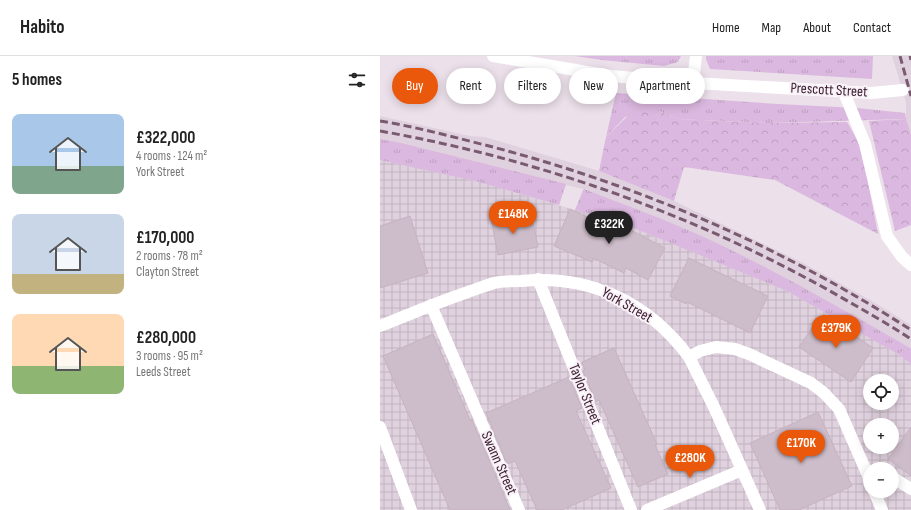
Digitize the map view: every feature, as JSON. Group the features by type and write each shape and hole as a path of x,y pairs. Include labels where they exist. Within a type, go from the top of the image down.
{"street":[{"name":"Prescott Street","path":"493,56 626,77"},
{"path":"695,68 696,56"},
{"name":"Prescott Street","path":"705,84 871,92 903,90"},
{"path":"843,90 865,144 887,236 902,258 911,265"},
{"name":"York Street","path":"380,326 431,305 494,283 538,279 562,280 577,282 597,288 622,299 656,321 677,342 689,357 760,510"},
{"name":"Taylor Street","path":"538,279 631,510"},
{"name":"Swann Street","path":"431,305 519,510"},
{"path":"689,357 700,351 716,346 735,349 811,383 832,401 843,416 863,462"},
{"path":"380,427 411,510"},
{"path":"651,509 742,470"},
{"path":"899,481 911,489"},
{"path":"877,498 881,510"}],"shaded area":[{"path":"892,56 911,56 911,134 906,119 906,102"},
{"path":"380,116 470,136 485,137 599,171 674,201 801,262 872,301 911,325 911,364 898,354 575,210 583,189 566,185 559,205 380,160"},
{"path":"380,160 479,182 575,210 610,218 787,291 898,354 911,364 911,510 380,510"}],"green space":[{"path":"575,56 681,56 678,62 664,66"},
{"path":"706,56 873,56 872,79 710,69"},
{"path":"618,93 626,94 626,104 705,104 705,99 857,108 905,113 906,119 768,123 678,119 659,111 625,117 606,137 614,104 618,104"},
{"path":"635,109 659,111 678,119 768,123 847,122 861,146 878,234 775,180 684,167 674,201 599,171 606,137"},
{"path":"906,119 911,134 911,225 895,231 869,121"},
{"path":"380,139 566,184 559,205 479,182 380,160"},
{"path":"584,189 677,225 734,251 810,291 910,348 898,354 787,291 610,218 575,210"},
{"path":"911,348 911,364 898,354"}],"building":[{"path":"570,209 607,226 608,223 629,229 665,248 648,280 626,268 624,273 593,258 592,262 554,246"},
{"path":"512,214 515,225 533,222 538,247 498,255 491,218"},
{"path":"410,216 428,273 380,288 380,226"},
{"path":"689,258 768,296 750,333 687,302 686,304 670,296"},
{"path":"819,318 842,333 845,329 873,348 851,382 799,347"},
{"path":"433,334 470,420 472,420 510,510 450,510 383,356"},
{"path":"614,348 657,444 655,445 668,474 638,487 599,400 596,402 583,371 585,370 582,362"},
{"path":"569,377 582,408 576,411 611,488 562,510 537,510 515,461 507,464 486,413"},
{"path":"818,412 852,486 799,510 780,510 750,443"},
{"path":"911,427 911,476 899,467 899,462 892,462 888,459 892,454 899,454 899,444"}],"railway":[{"path":"900,56 911,96"},
{"path":"910,56 911,60"},
{"path":"380,121 408,126 489,146 600,179 654,199 760,245 811,271 911,330"},
{"path":"380,131 439,143 555,173 668,213 777,263 830,291 911,339"}]}
